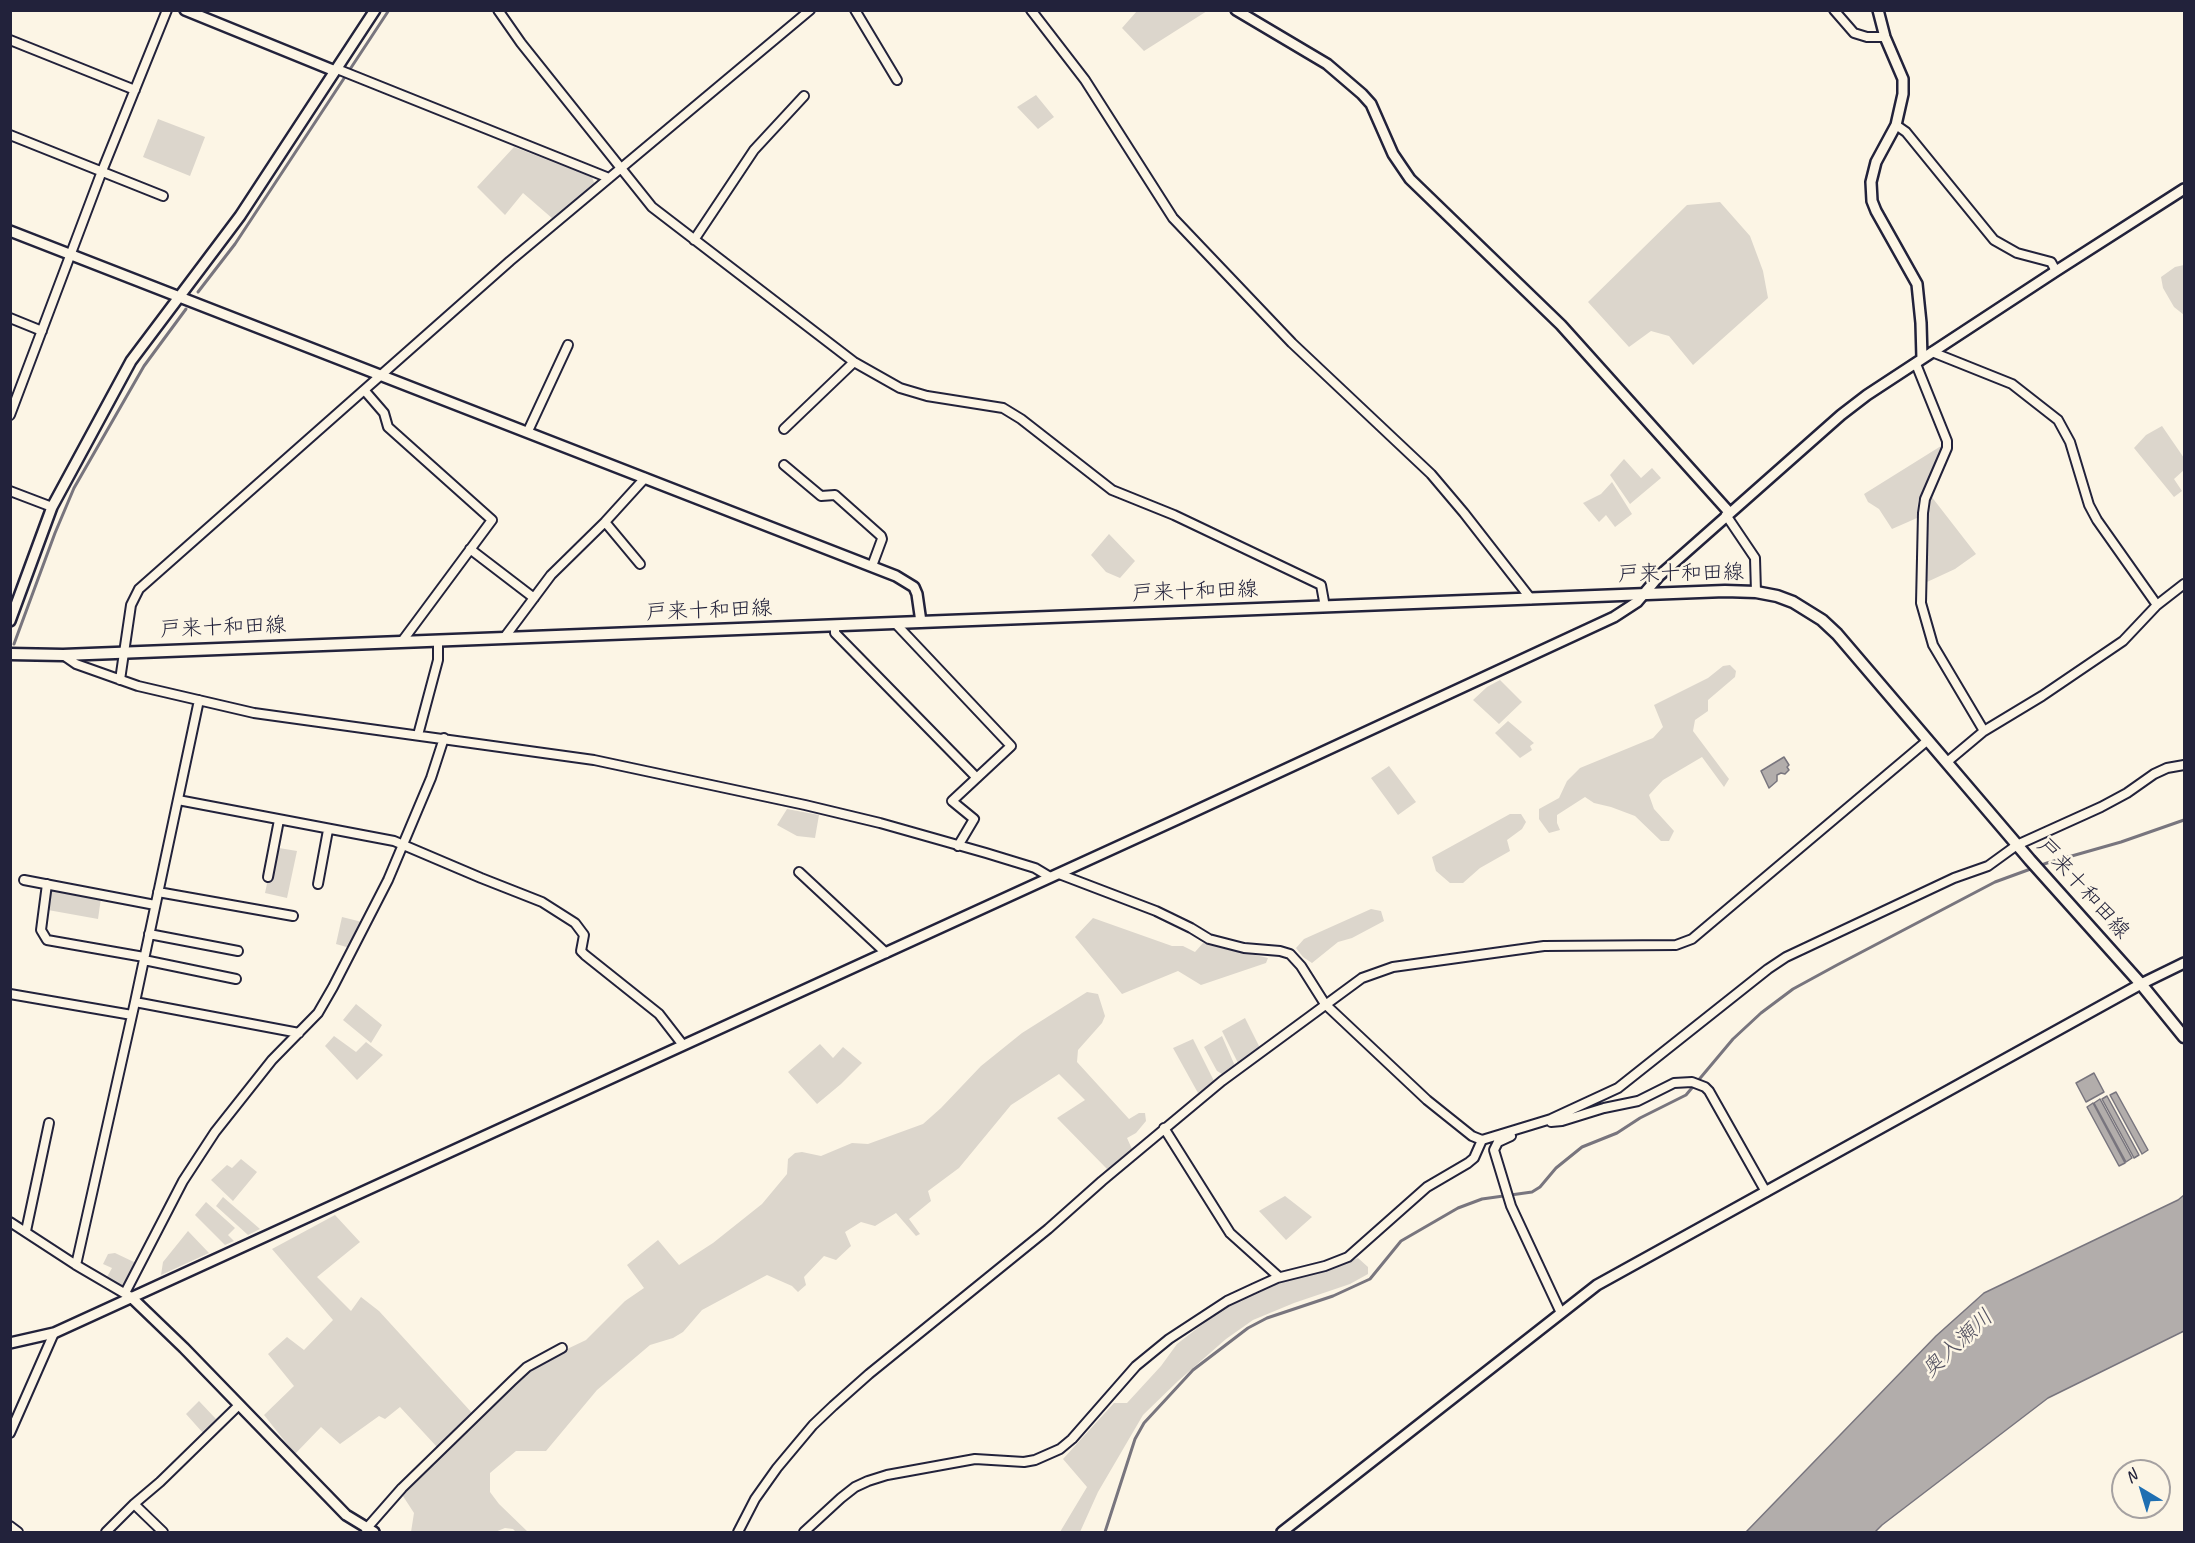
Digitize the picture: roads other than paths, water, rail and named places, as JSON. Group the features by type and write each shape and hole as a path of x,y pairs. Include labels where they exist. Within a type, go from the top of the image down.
{"main road":[{"name":"戸来十和田線","path":"10,654 63,655 403,640 836,626 1725,591 1756,592 1778,596 1793,602 1822,620 1859,659 2040,872 2141,984 2184,1037"}],"street":[{"path":"10,415 102,171 167,10"},
{"path":"185,10 609,178"},
{"path":"10,621 52,507 131,361 240,216 342,72 375,10"},
{"path":"498,10 540,67 652,207 854,362 900,388 927,396 1003,408 1021,419 1112,490 1174,515 1321,585 1325,607"},
{"path":"120,680 131,605 139,589 510,261 810,10"},
{"path":"855,10 897,80"},
{"path":"1031,10 1085,80 1173,218 1292,343 1431,474 1532,599"},
{"path":"1236,10 1327,64 1371,104 1393,154 1410,179 1561,325 1728,513 1755,558 1756,592"},
{"path":"1834,10 1854,33 1867,37 1885,37"},
{"path":"1878,10 1885,37 1903,79 1903,94 1896,125 1876,162 1871,182 1872,201 1875,211 1917,284 1921,323 1919,361 1947,441 1947,448 1925,499 1921,603 1933,645 1984,732"},
{"path":"10,40 135,90"},
{"path":"694,240 754,150 804,96"},
{"path":"1896,125 1906,132 1994,240 2018,253 2051,262 2056,271"},
{"path":"10,135 164,196"},
{"path":"10,1343 54,1333 128,1295 1055,876 1614,617 1645,594 1659,576 1840,415 1932,352 2184,189"},
{"path":"10,231 896,576 914,587 921,622"},
{"path":"10,318 42,331"},
{"path":"528,431 568,345"},
{"path":"1932,352 2012,384 2058,420 2070,442 2089,505 2097,520 2157,605"},
{"path":"784,429 854,362"},
{"path":"365,391 384,413 388,427 492,520 403,640"},
{"path":"784,465 821,496 835,495 881,536 882,539 872,566"},
{"path":"504,638 551,574 605,522 645,478"},
{"path":"10,491 52,507"},
{"path":"605,522 640,564"},
{"path":"470,549 534,597"},
{"path":"1947,762 1984,732 2103,656 2122,641 2157,605 2184,584"},
{"path":"894,623 1011,746 952,801 974,819 957,846"},
{"path":"836,626 835,633 976,778"},
{"path":"418,735 438,660 438,640"},
{"path":"63,655 76,664 120,680 254,713 594,760 880,823 1035,868 1156,911 1209,939 1244,948 1290,954 1301,966 1325,1004 1427,1100 1472,1136 1482,1140 1547,1121 1618,1088 1786,957 1954,878 1988,866 2018,845 2101,807 2127,793 2154,774 2167,768 2184,765"},
{"path":"76,1265 199,700"},
{"path":"128,1295 183,1181 215,1132 272,1060 318,1013 333,987 404,845 431,778 444,738"},
{"path":"738,1533 755,1499 777,1468 813,1425 833,1406 1048,1229 1222,1081 1362,978 1393,967 1544,946 1676,945 1692,939 1928,740"},
{"path":"177,800 394,841 542,902 575,923 584,935 582,951 585,955 659,1014 683,1045"},
{"path":"268,877 279,820"},
{"path":"318,884 328,830"},
{"path":"799,872 886,953"},
{"path":"24,880 155,905"},
{"path":"46,884 40,930 47,940 144,958 236,979"},
{"path":"158,892 294,916"},
{"path":"149,934 238,951"},
{"path":"1282,1533 1597,1285 2141,984 2184,963"},
{"path":"10,994 132,1015"},
{"path":"135,1002 299,1033"},
{"path":"1547,1121 1554,1122 1638,1101 1674,1083 1705,1087 1716,1102 1766,1192"},
{"path":"26,1231 49,1123"},
{"path":"1164,1128 1230,1233 1279,1277"},
{"path":"1518,1130 1514,1135 1498,1142 1495,1146 1508,1194 1561,1313"},
{"path":"804,1533 855,1487 868,1481 887,1475 975,1459 1024,1462 1035,1460 1059,1449 1072,1439 1148,1355 1227,1301 1279,1277 1325,1266 1348,1257 1427,1187 1474,1158 1482,1140"},
{"path":"10,1222 76,1265 128,1295 184,1347 346,1515 370,1531 402,1488 512,1381 527,1368 562,1348"},
{"path":"10,1433 54,1333"},
{"path":"106,1533 134,1503 160,1482 239,1405"},
{"path":"134,1503 163,1533"},
{"path":"10,1526 18,1533"}],"water":[{"path":"1784,757 1789,770 1785,774 1777,775 1777,781 1769,788 1761,771"},
{"path":"2094,1073 2104,1092 2086,1102 2076,1083"},
{"path":"2116,1092 2148,1150 2142,1154 2110,1095"},
{"path":"2107,1096 2139,1155 2134,1158 2102,1099"},
{"path":"2100,1099 2132,1158 2126,1162 2094,1103"},
{"path":"2093,1103 2125,1163 2119,1166 2087,1107"},
{"name":"奥入瀬川","path":"2184,1195 2184,1331 2048,1398 1875,1532 1746,1532 1936,1336 1984,1293 2178,1200"}],"waterway":[{"path":"198,292 235,244 389,10"},
{"path":"14,644 74,488 144,366 186,309"},
{"path":"1105,1532 1135,1439 1144,1423 1193,1370 1248,1328 1267,1318 1333,1296 1370,1279 1401,1241 1458,1208 1482,1199 1532,1192 1582,1147 1617,1133 1640,1118 1686,1095 1733,1039 1761,1013 1793,989 1837,965 1995,882 2047,863 2121,842 2184,820"}]}
